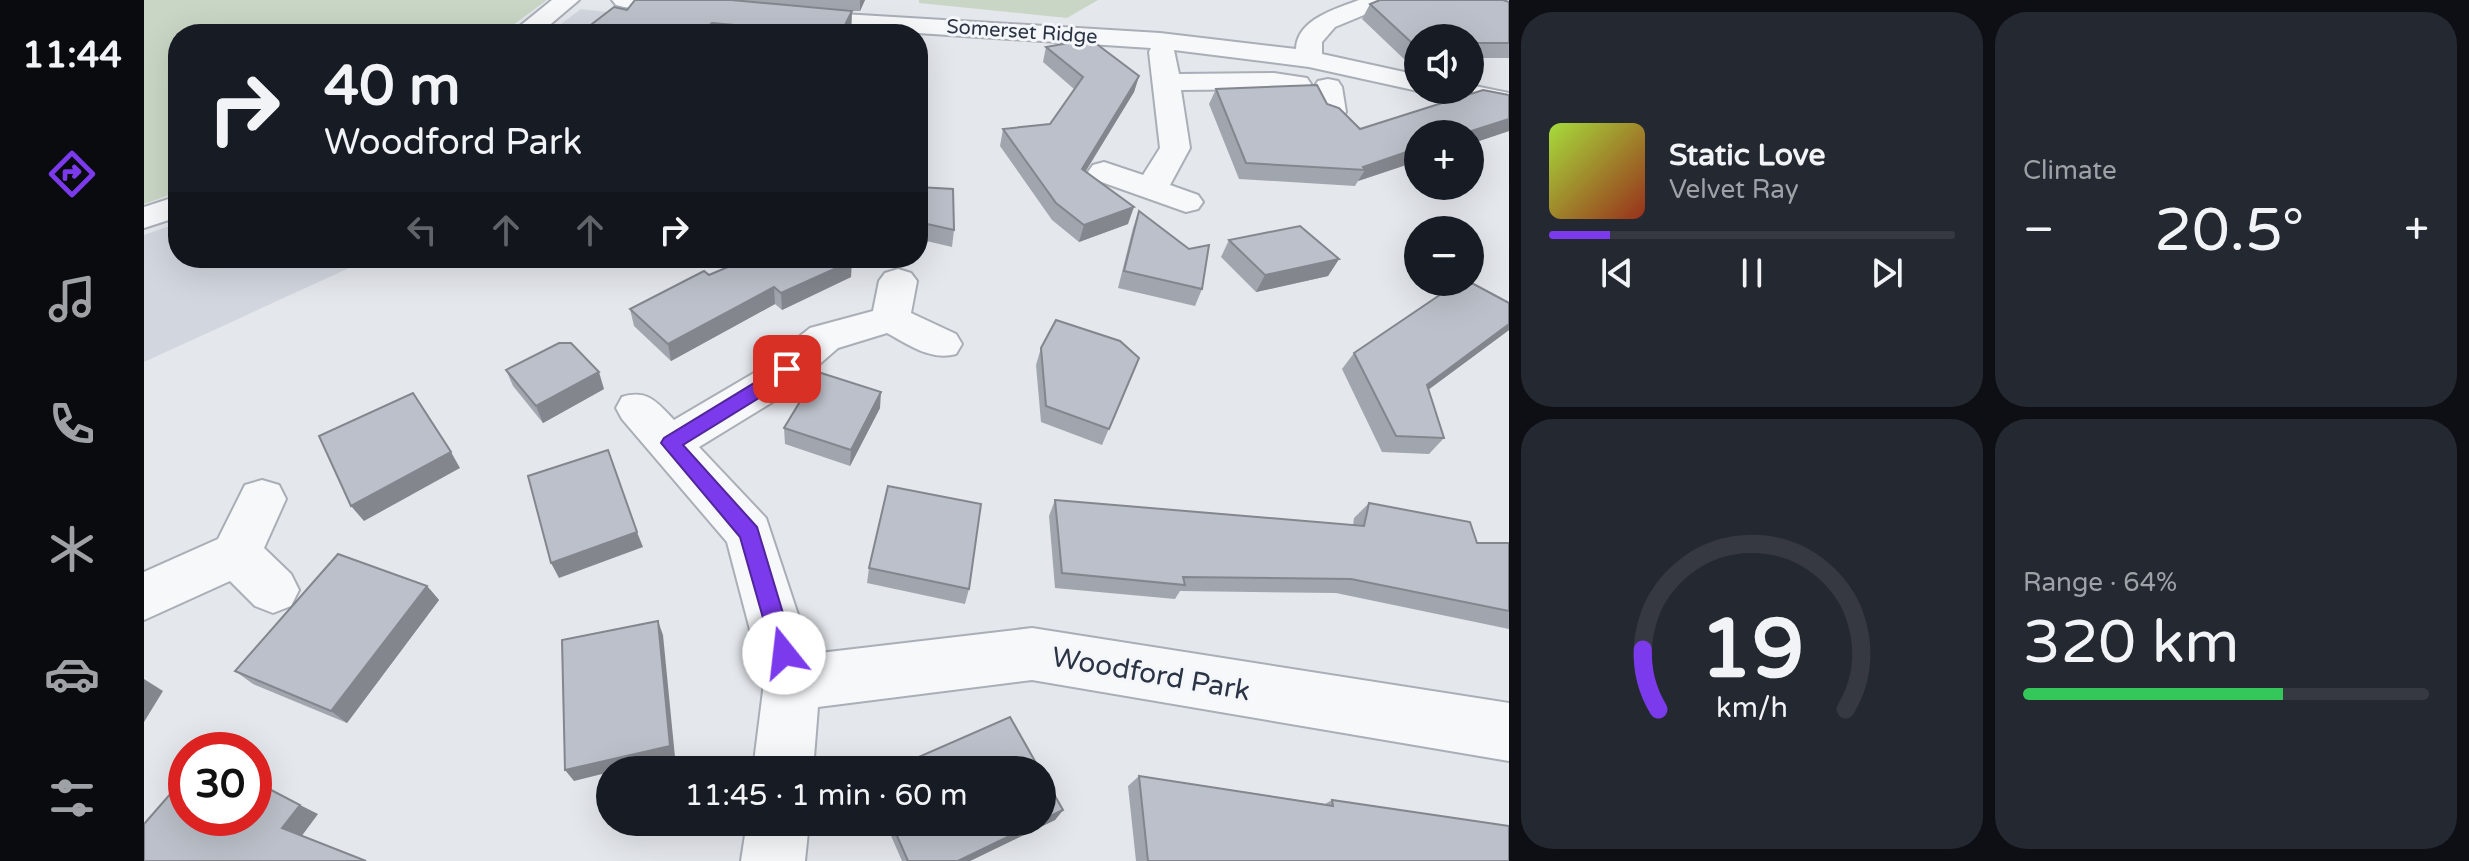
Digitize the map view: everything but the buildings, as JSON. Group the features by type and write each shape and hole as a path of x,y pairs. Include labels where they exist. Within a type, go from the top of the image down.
{"street":[{"path":"536,24 567,0"},
{"path":"624,0 712,13"},
{"path":"1309,59 1309,41 1326,22 1380,0"},
{"name":"Somerset Ridge","path":"775,17 887,24"},
{"name":"Somerset Ridge","path":"928,27 1160,41 1309,59 1404,80"},
{"path":"1152,187 1175,148 1160,41"},
{"path":"1167,82 1274,81 1330,100 1359,93"},
{"path":"1484,97 1509,102"},
{"path":"1104,172 1152,187 1186,202"},
{"path":"144,218 168,210"},
{"path":"784,756 792,683 749,533 654,426 769,384 824,338 894,300 942,344"},
{"path":"144,597 236,554 262,499"},
{"path":"236,554 273,590"},
{"name":"Woodford Park","path":"792,683 1032,654 1509,732"},
{"path":"773,861 776,836"}],"shaded area":[{"path":"581,9 711,24 561,24"},
{"path":"168,227 168,268 349,268 144,362 144,235"}],"green space":[{"path":"144,0 547,0 515,24 168,24 168,196 144,204"},
{"path":"919,0 1098,0 1067,18 919,3"}],"route":[{"path":"784,653 749,533 670,443 769,384 787,369"}]}
